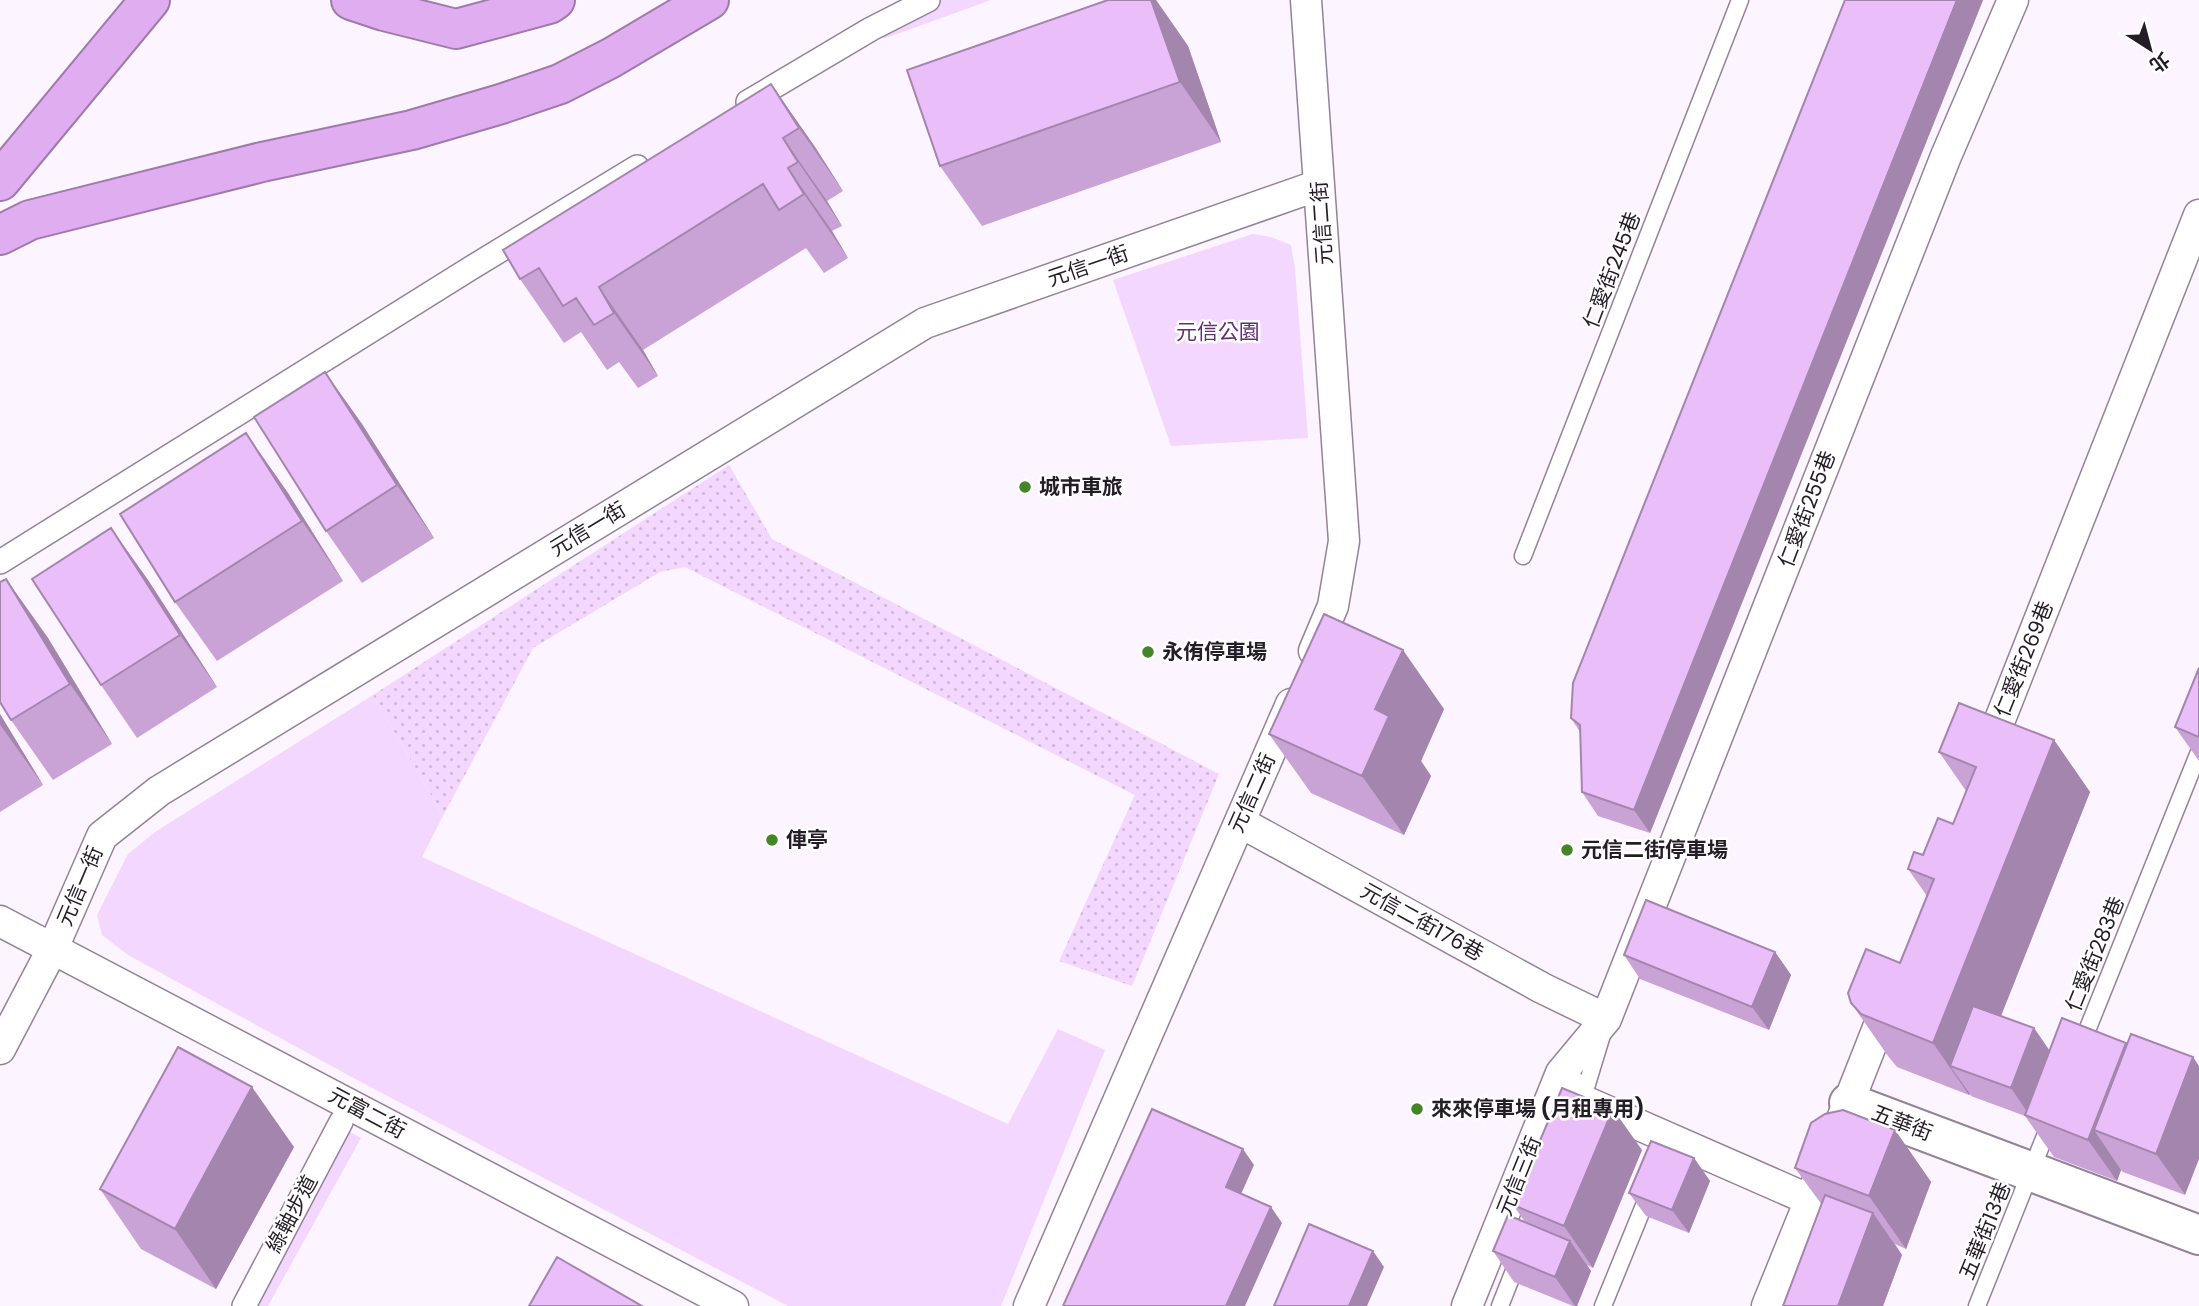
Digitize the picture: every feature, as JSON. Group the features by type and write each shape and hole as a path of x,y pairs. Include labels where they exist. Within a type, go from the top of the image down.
{"highway":[{"path":"0,181 150,0"},
{"path":"351,0 456,29 549,4 555,0"},
{"path":"501,104 599,49 660,0"},
{"path":"0,235 30,220 262,162 412,130 501,104 560,84 611,58 709,0"}],"street":[{"path":"729,113 872,29 928,0"},
{"name":"元信二街","path":"1029,1306 1333,607 1344,541 1306,0"},
{"name":"仁愛街255巷","path":"1606,1019 1946,156 2013,0"},
{"path":"0,562 658,155"},
{"name":"元信一街","path":"0,1049 53,948 102,836 159,791 925,323 1319,185"},
{"name":"仁愛街269巷","path":"1976,781 2199,215"},
{"name":"元信二街176巷","path":"1240,821 1542,988 1606,1019"},
{"name":"元富二街","path":"0,920 733,1306"},
{"path":"1849,1103 1900,974"},
{"name":"元信三街","path":"1467,1306 1561,1073 1606,1019"},
{"path":"1561,1073 1580,1107 1668,1145 1810,1200"},
{"name":"五華街","path":"1767,1306 1849,1103 2199,1235"},
{"name":"綠軸步道","path":"244,1306 341,1122"}],"lane":[{"name":"仁愛街245巷","path":"1522,556 1740,0"},
{"name":"仁愛街283巷","path":"2077,1057 2199,752"},
{"path":"1580,1107 1606,1019"},
{"path":"2031,1171 2056,1108"},
{"name":"五華街13巷","path":"1978,1306 2031,1171"},
{"path":"1603,1306 1655,1177"},
{"path":"1500,1306 1525,1242"}],"green space":[{"path":"905,0 991,0 883,39"},
{"name":"元信公園","path":"1253,234 1271,237 1291,245 1308,438 1171,446 1113,280"},
{"path":"729,465 772,539 1219,774 1132,986 1059,961 1135,795 685,567 660,572 533,648 443,816 373,695"},
{"path":"373,695 443,816 422,857 1008,1124 1058,1029 1105,1050 1001,1306 788,1306 359,1081 128,955 102,935 97,915 128,854 155,832"},
{"path":"330,1121 361,1138 268,1306 232,1306"}],"building":[{"path":"1108,0 1151,0 1180,82 940,166 907,70"},
{"path":"1845,0 1957,0 1634,810 1582,792 1580,725 1571,718 1573,683"},
{"path":"771,84 799,128 783,138 798,162 788,168 804,194 779,210 763,184 599,287 614,313 594,325 576,298 563,306 539,268 520,279 503,250"},
{"path":"325,372 397,485 326,531 254,417"},
{"path":"246,433 302,521 175,602 120,514"},
{"path":"111,528 180,635 101,685 32,579"},
{"path":"6,579 70,684 11,720 0,702 0,582"},
{"path":"1324,614 1403,650 1375,709 1389,716 1362,776 1269,734"},
{"path":"2199,668 2199,737 2175,727"},
{"path":"1959,703 2054,740 1933,1043 1861,1014 1851,1003 1848,993 1866,949 1900,963 1934,879 1908,869 1914,852 1923,855 1938,818 1953,824 1976,767 1939,752"},
{"path":"1646,900 1775,952 1752,1007 1624,955"},
{"path":"1973,1006 2034,1028 2011,1088 1950,1066"},
{"path":"2062,1018 2126,1043 2088,1140 2025,1115"},
{"path":"2131,1034 2193,1057 2156,1154 2094,1130"},
{"path":"178,1047 252,1087 175,1229 100,1189"},
{"path":"1562,1088 1613,1109 1564,1226 1513,1205"},
{"path":"1152,1109 1243,1149 1226,1187 1271,1207 1226,1306 1063,1306"},
{"path":"1843,1110 1895,1130 1869,1196 1795,1168 1811,1123 1825,1114"},
{"path":"1651,1141 1694,1158 1672,1210 1629,1193"},
{"path":"1825,1195 1873,1213 1838,1306 1783,1306"},
{"path":"1508,1215 1570,1241 1555,1277 1493,1251"},
{"path":"1309,1224 1373,1251 1349,1306 1274,1306"},
{"path":"557,1257 642,1306 529,1306"}],"place":[{"name":"城市車旅","path":"1025,487"},
{"name":"永侑停車場","path":"1148,652"},
{"name":"俥亭","path":"772,840"},
{"name":"元信二街停車場","path":"1567,850"},
{"name":"來來停車場 (月租專用)","path":"1417,1109"}]}
